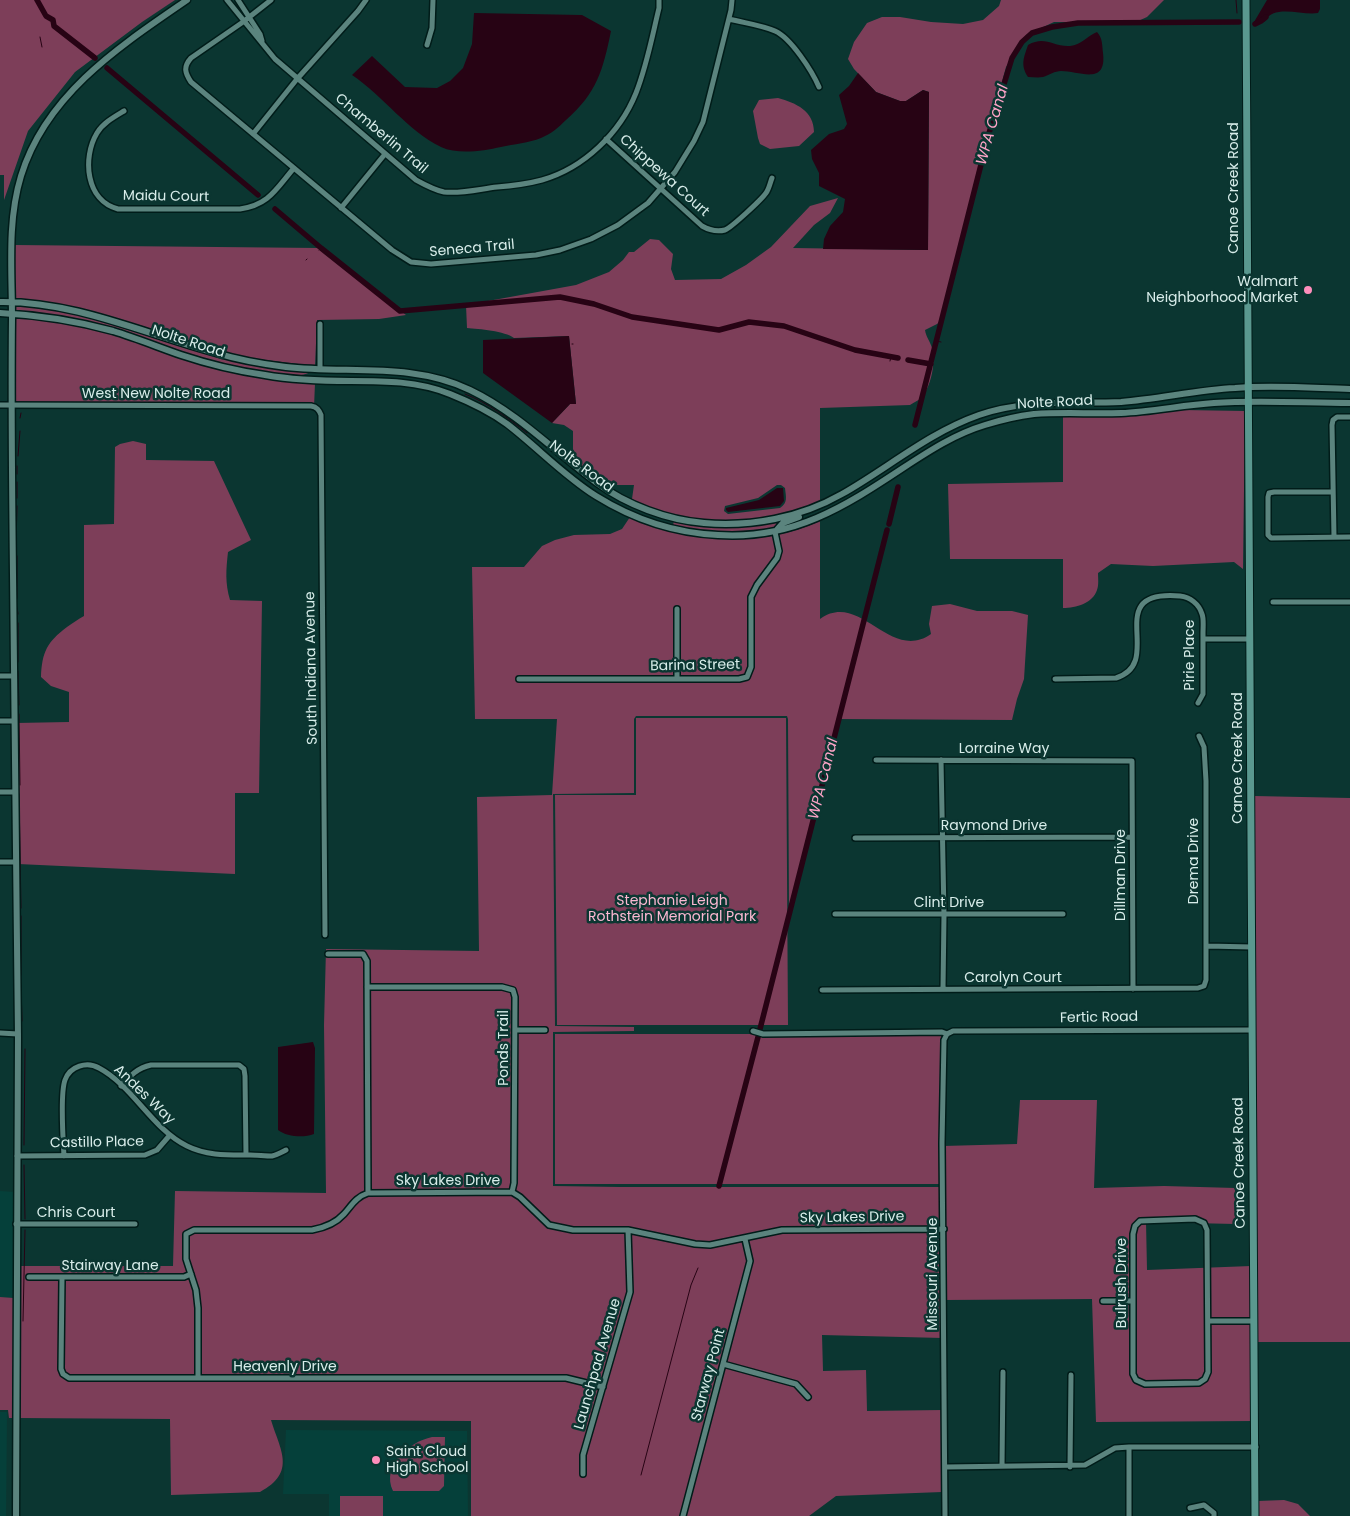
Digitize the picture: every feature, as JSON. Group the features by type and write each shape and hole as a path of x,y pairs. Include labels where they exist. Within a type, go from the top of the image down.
{"main road":[{"name":"Canoe Creek Road","path":"1246,0 1251,1030 1256,1516"}],"street":[{"path":"16,1516 18,1034 13,720 11,405 11,244 14,205 22,174 33,147 49,118 64,98 89,73 152,24 187,0"},
{"path":"227,0 243,22 263,44"},
{"path":"238,0 260,34 263,44"},
{"name":"Seneca Trail","path":"271,0 249,18 191,58 185,70 191,82 392,250 411,262 431,264 560,250 592,239 618,226 648,203 675,172 694,142 703,122 732,0"},
{"path":"254,134 297,79 366,0"},
{"path":"427,45 432,28 433,0"},
{"name":"Chamberlin Trail","path":"263,44 275,59 297,79 416,180 444,192 521,185 544,180 562,172 598,148 617,128 636,93 655,27 659,0"},
{"path":"729,18 776,31 785,38 814,75 819,87"},
{"name":"Maidu Court","path":"124,111 105,122 92,142 88,154 92,186 97,196 109,206 118,209 251,208 266,200 294,168"},
{"name":"Chippewa Court","path":"606,140 708,230 725,230 732,226 766,194 772,178"},
{"path":"341,208 385,154"},
{"name":"Nolte Road","path":"0,302 12,301 71,310 138,328 216,354 249,361 320,369 390,370 438,378 467,388 495,403 600,485 635,504 662,515 701,523 740,524 777,519 823,504 950,427 977,416 1015,406 1042,403 1121,402 1248,387 1350,389"},
{"name":"Nolte Road","path":"0,314 64,320 110,330 184,356 266,376 298,380 388,381 413,384 444,392 479,406 506,424 595,495 626,512 658,525 719,536 746,536 775,532 812,521 843,507 958,435 980,426 1015,417 1035,414 1122,413 1211,403 1350,403"},
{"path":"298,380 320,369 320,324"},
{"name":"West New Nolte Road","path":"0,405 311,406"},
{"name":"South Indiana Avenue","path":"311,406 315,406 321,415 325,935"},
{"path":"1334,538 1333,420 1337,417 1350,417"},
{"path":"927,453 933,437"},
{"path":"908,465 911,450"},
{"path":"1333,492 1274,492 1269,494 1268,534 1270,538 1350,537"},
{"path":"775,532 783,523 818,511 823,504"},
{"name":"Barina Street","path":"519,679 739,679 749,674 751,668 752,597 757,585 777,558 778,551 775,532"},
{"name":"Pirie Place","path":"1055,679 1116,678 1125,675 1133,668 1137,660 1137,618 1138,610 1144,601 1154,596 1181,596 1192,599 1202,615 1203,694 1198,703"},
{"path":"1273,602 1350,602"},
{"path":"677,609 677,679"},
{"path":"1203,639 1250,639"},
{"path":"0,676 14,676"},
{"path":"0,720 13,720"},
{"name":"Drema Drive","path":"1199,736 1204,747 1206,781 1207,946 1206,980 1204,986"},
{"name":"Lorraine Way","path":"876,760 1132,761"},
{"path":"941,760 944,915 943,989"},
{"name":"Dillman Drive","path":"1132,761 1133,989"},
{"path":"0,792 15,792"},
{"name":"Raymond Drive","path":"856,838 1132,837"},
{"path":"0,862 15,862"},
{"name":"Clint Drive","path":"835,914 1063,914"},
{"path":"1207,946 1252,947"},
{"path":"198,1378 198,1308 196,1290 186,1259 186,1234 194,1230 312,1230 322,1228 342,1216 360,1196 368,1193 367,961 363,954 328,954"},
{"name":"Carolyn Court","path":"822,990 1133,989 1198,988 1204,986"},
{"name":"Ponds Trail","path":"367,987 502,987 513,990 515,997 515,1030 514,1183 512,1192"},
{"path":"515,1030 545,1030"},
{"name":"Fertic Road","path":"753,1031 762,1034 942,1032 947,1034 953,1031 1251,1030"},
{"path":"0,1033 18,1034"},
{"name":"Missouri Avenue","path":"945,1516 942,1143 944,1040 947,1034"},
{"name":"Andes Way","path":"64,1156 63,1085 69,1072 82,1065 94,1066 112,1076 170,1135 185,1146 203,1153 246,1155 274,1156 286,1150"},
{"path":"121,1086 132,1074 142,1067 151,1065 239,1065 244,1069 245,1076 246,1155"},
{"name":"Castillo Place","path":"17,1156 146,1155 157,1150 170,1135"},
{"name":"Sky Lakes Drive","path":"368,1193 512,1192 520,1197 549,1225 573,1230 628,1230 695,1244 710,1245 782,1230 944,1229"},
{"name":"Bulrush Drive","path":"1195,1219 1204,1223 1207,1230 1208,1321 1208,1372 1205,1379 1198,1383 1145,1384 1136,1380 1133,1374 1133,1234 1135,1226 1140,1221 1195,1219"},
{"name":"Chris Court","path":"16,1224 135,1224"},
{"name":"Launchpad Avenue","path":"583,1474 583,1455 630,1292 628,1230"},
{"name":"Starway Point","path":"683,1516 750,1261 745,1239"},
{"name":"Stairway Lane","path":"29,1277 184,1277 191,1274"},
{"name":"Heavenly Drive","path":"62,1278 61,1369 63,1374 69,1378 566,1378 603,1387"},
{"path":"1103,1301 1133,1301"},
{"path":"1208,1321 1254,1321"},
{"path":"723,1364 796,1384 808,1397"},
{"path":"1002,1466 1003,1372"},
{"path":"1070,1466 1071,1375"},
{"path":"946,1467 1085,1466 1115,1448 1129,1447 1256,1447"},
{"path":"1129,1447 1129,1516"},
{"path":"1190,1508 1204,1505 1214,1513 1214,1516"}],"shaded area":[{"path":"1267,0 1320,0 1320,9 1318,13 1274,13 1264,22 1254,22"},
{"path":"474,13 582,15 611,31 605,58 592,90 577,110 558,128 532,141 471,152 455,151 441,147 418,132 352,75 372,56 405,87 437,88 450,81 463,68 472,44"},
{"path":"1097,32 1102,42 1103,63 1101,70 1090,74 1061,71 1043,77 1028,77 1023,65 1028,45 1044,41 1070,46 1081,42"},
{"path":"858,73 876,92 900,101 906,101 923,90 929,92 928,250 823,249 824,239 830,226 843,212 845,199 819,186 819,173 812,159 811,150 829,134 844,129 847,124 839,95 849,86"},
{"path":"569,336 576,404 570,404 552,423 483,373 483,340"},
{"path":"777,488 783,488 784,501 780,506 728,512 726,510 726,508 759,500"},
{"path":"313,1042 315,1048 314,1134 291,1135 278,1130 278,1047"},
{"path":"0,1191 14,1192 14,1298 0,1297"},
{"path":"0,1412 7,1412 6,1516 0,1516"},
{"name":"Saint Cloud High School","path":"286,1430 467,1431 468,1516 329,1516 329,1494 283,1494"}],"green space":[{"path":"0,0 175,0 75,72 28,131 4,200 4,175 0,175"},
{"path":"1001,0 1164,0 1147,17 1136,22 1054,22 1026,35 1006,67 981,157 942,320 925,330 932,348 933,368 930,382 920,399 910,405 820,408 820,502 782,515 739,521 721,521 702,520 666,513 632,499 634,485 605,485 573,460 573,431 564,425 552,423 570,404 576,404 569,336 514,338 498,332 467,328 466,305 576,285 609,272 629,252 634,252 650,239 659,240 673,254 671,269 675,280 721,279 746,265 771,247 810,206 838,198 830,213 814,225 793,248 928,250 929,92 923,90 906,101 900,101 876,92 854,69 848,59 854,42 867,23 882,17 900,17 931,22 963,24 983,20 999,6","holes":["777,485 785,488 786,500 780,508 728,514 724,511 725,506 758,498"]},
{"path":"778,98 797,105 811,119 814,132 799,146 770,149 760,144 753,111 759,100"},
{"path":"14,245 319,248 406,315 379,319 317,320 315,366 249,358 217,351 139,325 73,307 15,299"},
{"path":"15,305 70,313 138,331 216,357 248,364 311,372 294,376 243,369 108,327 15,311"},
{"path":"15,317 63,323 110,333 226,371 296,383 315,383 314,407 14,403"},
{"path":"1181,410 1245,411 1243,569 1234,562 1153,566 1111,564 1098,573 1098,588 1092,598 1078,606 1063,608 1063,559 950,559 948,484 1063,482 1063,417 1123,416"},
{"path":"133,441 146,444 146,460 214,461 251,540 228,552 226,571 230,600 262,601 259,793 235,793 235,874 18,864 16,723 69,722 69,692 51,686 41,677 44,654 55,638 67,627 84,616 84,525 114,524 115,447"},
{"path":"630,517 676,532 725,538 773,536 797,530 820,521 820,619 835,613 848,613 902,640 916,640 931,634 929,624 932,606 950,604 977,611 1012,611 1028,615 1024,679 1012,720 839,719 789,911 787,716 636,716 634,719 634,793 553,794 555,1026 634,1027 634,1031 553,1032 553,1186 940,1187 943,1146 1017,1144 1020,1100 1097,1100 1094,1188 1164,1186 1235,1188 1236,1224 1146,1222 1147,1270 1251,1266 1253,1421 1096,1422 1092,1299 943,1300 943,1338 822,1335 823,1371 866,1370 867,1411 943,1410 942,1492 836,1496 809,1516 471,1516 471,1421 271,1420 283,1460 279,1477 271,1484 260,1492 171,1495 170,1419 19,1418 19,1266 173,1266 175,1191 326,1193 324,1025 326,949 479,951 477,797 552,795 557,719 475,719 472,567 524,567 542,546 574,535 610,534 622,529"},
{"path":"674,520 727,527 754,526 780,522 773,529 746,533 719,533 673,526"},
{"name":"Stephanie Leigh Rothstein Memorial Park","path":"636,718 786,718 788,1025 557,1025 555,795 636,795"},
{"path":"1254,796 1350,798 1350,1342 1257,1342"},
{"path":"555,1034 941,1034 940,1184 555,1184"},
{"path":"0,1297 14,1298 12,1418 9,1418 8,1410 0,1410"},
{"path":"432,1437 445,1437 444,1486 439,1491 393,1491 390,1481 391,1472 399,1456 406,1449"},
{"path":"340,1496 383,1496 383,1516 340,1516"},
{"path":"1284,1500 1298,1504 1310,1516 1258,1516 1258,1501"}],"waterway":[{"path":"37,0 46,16 53,20 54,26 95,58"},
{"path":"1236,0 1237,13"},
{"name":"WPA Canal","path":"1255,24 1266,17"},
{"name":"WPA Canal","path":"915,425 989,133 1012,58 1022,42 1032,33 1052,27 1078,23 1239,22"},
{"path":"40,37 42,47"},
{"path":"107,68 258,195"},
{"path":"275,209 400,311 560,297 594,304 632,317 719,330 749,322 784,326 855,350 898,358"},
{"name":"WPA Canal","path":"936,341 941,342"},
{"path":"890,361 891,357"},
{"path":"908,360 931,364"},
{"path":"465,394 490,406 527,433"},
{"path":"20,418 21,413"},
{"path":"18,456 20,431"},
{"path":"17,466 17,474"},
{"path":"17,482 17,498"},
{"name":"WPA Canal","path":"889,524 898,487"},
{"path":"16,545 17,506"},
{"name":"WPA Canal","path":"760,1029 887,530"},
{"path":"17,556 17,598"},
{"path":"17,607 18,614"},
{"path":"18,623 18,662"},
{"path":"18,671 19,705"},
{"path":"19,714 20,785"},
{"path":"19,794 21,908"},
{"path":"21,916 21,975"},
{"path":"21,984 22,1021"},
{"name":"WPA Canal","path":"719,1186 758,1037"},
{"path":"24,1145 25,1049"},
{"path":"24,1165 25,1219"},
{"path":"23,1321 25,1230"},
{"path":"641,1475 691,1285 698,1268"}],"place":[{"name":"Walmart Neighborhood Market","path":"1308,290"},
{"name":"Saint Cloud High School","path":"376,1460"}]}
